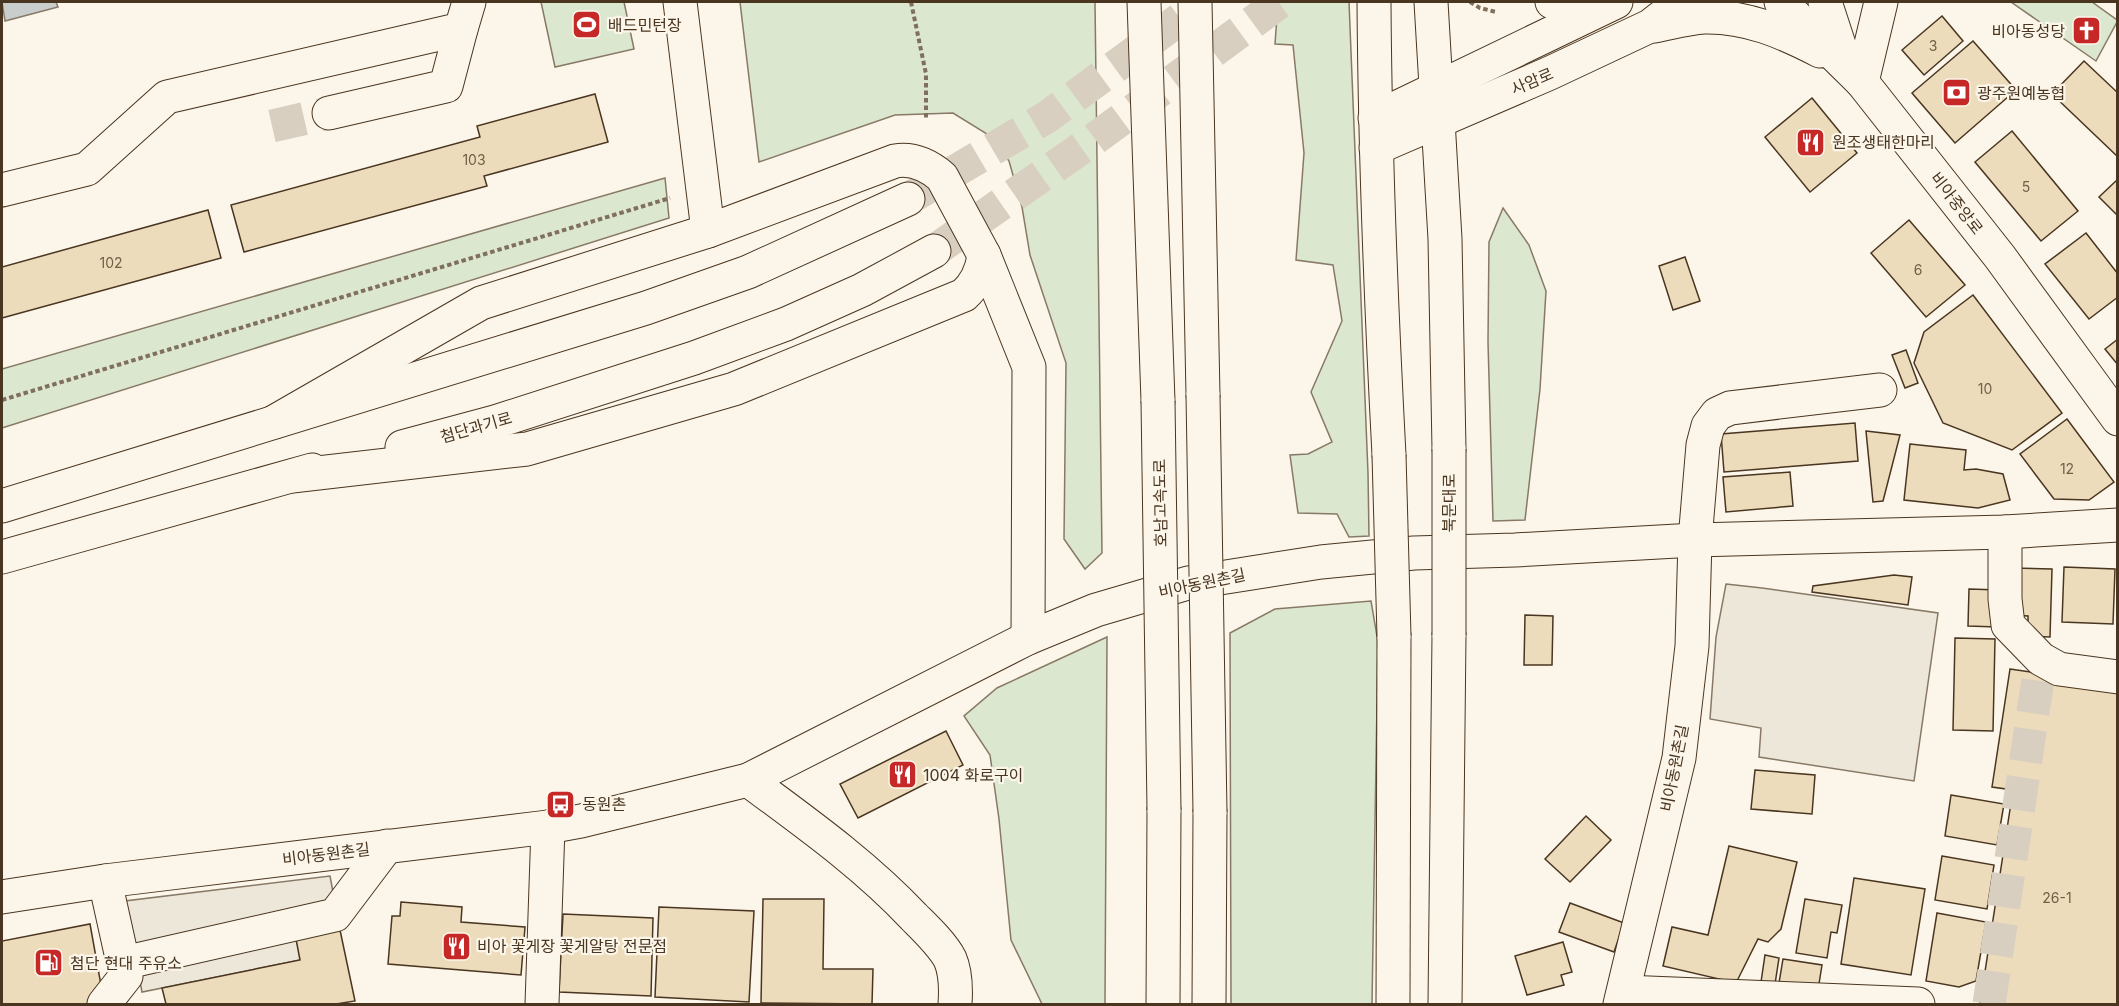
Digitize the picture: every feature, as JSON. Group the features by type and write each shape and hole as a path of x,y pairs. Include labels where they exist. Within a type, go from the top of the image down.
{"main road":[{"path":"680,2 708,231"},
{"name":"호남고속도로","path":"1144,2 1158,401 1164,810 1163,1005"},
{"path":"1195,2 1210,812 1209,1005"},
{"path":"1374,2 1379,266 1389,455 1394,636 1394,1005"},
{"name":"북문대로","path":"1431,2 1444,239 1449,449 1445,1005"},
{"path":"1552,2 1572,2"},
{"name":"사암로","path":"1375,133 1438,104 1616,2"},
{"name":"사암로","path":"1438,104 1550,73 1650,26 1681,2"},
{"name":"비아중앙로","path":"1781,2 1854,73 2000,257 2118,419"},
{"path":"1825,2 1854,73"},
{"path":"1854,73 1881,2"},
{"path":"329,113 446,86 465,15"},
{"path":"2,190 87,169 167,97 465,15"},
{"path":"1650,26 1704,17 1736,19 1765,25 1854,73"},
{"path":"274,422 481,303 708,231 895,161 904,160 924,165 942,177 984,255 1029,367 1028,638"},
{"path":"2,506 646,308 748,272 908,199"},
{"name":"첨단과기로","path":"2,556 495,422 694,358 786,324 862,290 934,251"},
{"path":"292,476 528,449 734,389 964,295 976,281 983,266 984,255"},
{"path":"1695,540 1703,445 1708,426 1717,414 1730,408 1880,390"},
{"name":"비아동원촌길","path":"2,897 105,881 548,827 748,780 1028,638 1096,610 1188,583 1321,562 1414,553 1695,540 2005,532 2118,525"},
{"path":"2005,532 2005,598 2008,625 2040,666 2118,676"},
{"name":"비아동원촌길","path":"1695,540 1692,646 1679,758 1622,998 1918,1005"},
{"path":"748,780 849,855 929,932 950,959 956,984 955,1005"},
{"path":"542,1005 548,827"},
{"path":"123,963 335,915 387,846"},
{"path":"104,1005 126,976 105,881"}],"path":[{"path":"911,2 926,74 926,118"},
{"path":"1470,2 1480,8 1496,12"},
{"path":"2,400 674,197"}],"green space":[{"name":"배드민턴장","path":"541,2 624,2 634,49 555,67"},
{"path":"740,2 1095,2 1102,553 1085,569 1064,539 1066,363 1030,255 1022,207 1009,161 992,137 953,113 895,115 759,162"},
{"path":"1278,2 1349,2 1369,536 1349,537 1337,514 1298,513 1290,455 1308,454 1332,442 1311,392 1342,321 1333,265 1296,260 1304,153 1293,45 1275,44"},
{"name":"비아동성당","path":"2011,2 2092,2 2117,22 2096,61"},
{"path":"665,178 669,218 2,428 2,369"},
{"path":"1503,208 1529,245 1546,291 1540,389 1525,520 1493,521 1488,342 1489,242"},
{"path":"1371,601 1378,642 1372,1004 1231,1004 1230,633 1275,609"},
{"path":"1107,637 1105,1004 1042,1004 1011,940 990,755 964,716 997,688"}],"shaded area":[{"path":"2,2 56,2 58,7 5,21"},
{"path":"1726,584 1938,613 1914,781 1759,757 1761,728 1710,719 1716,637"},
{"path":"330,876 340,930 300,960 142,992 125,901"}],"building":[{"path":"1942,16 1963,41 1924,75 1902,50"},
{"path":"1973,41 2016,90 1955,143 1912,93"},
{"path":"2084,61 2118,93 2118,157 2052,94"},
{"path":"595,94 608,142 484,176 487,186 244,252 231,205 480,137 477,126"},
{"path":"1812,98 1857,153 1810,192 1765,137"},
{"path":"2012,131 2078,211 2041,241 1975,162"},
{"path":"2118,181 2118,216 2099,197"},
{"path":"208,210 221,258 2,318 2,267"},
{"path":"1909,220 1965,285 1926,317 1871,253"},
{"path":"2086,233 2118,274 2118,297 2089,319 2045,264"},
{"path":"1685,257 1700,301 1673,310 1659,266"},
{"path":"1973,295 2062,413 2012,450 1943,423 1914,363 1924,332"},
{"path":"2118,339 2118,365 2105,349"},
{"path":"1906,350 1918,383 1905,388 1892,355"},
{"path":"2067,419 2114,482 2089,500 2054,499 2020,454"},
{"path":"1855,423 1858,461 1724,472 1721,434"},
{"path":"1866,431 1900,435 1883,501 1873,502"},
{"path":"1910,444 1966,450 1964,470 1976,469 2003,474 2010,500 1978,508 1904,500"},
{"path":"1790,472 1793,506 1726,512 1723,477"},
{"path":"2064,567 2115,569 2113,624 2062,622"},
{"path":"2011,568 2052,569 2050,637 2028,636 2028,616 2010,615"},
{"path":"1894,575 1912,577 1908,605 1812,592 1813,586"},
{"path":"1969,589 1999,590 1998,627 1968,626"},
{"path":"1525,615 1553,616 1552,665 1524,665"},
{"path":"1955,638 1995,639 1993,731 1953,730"},
{"path":"2010,669 2118,685 2118,1004 1980,1004 2013,790 1992,787"},
{"name":"1004 화로구이","path":"946,731 963,765 858,818 840,784"},
{"path":"1755,770 1815,775 1812,814 1751,809"},
{"path":"1951,795 2004,804 1997,845 1945,836"},
{"path":"1586,816 1611,840 1570,882 1545,859"},
{"path":"1729,846 1797,862 1781,929 1768,942 1758,939 1736,983 1663,966 1672,927 1708,935"},
{"path":"1942,856 1994,865 1987,909 1935,900"},
{"path":"1854,878 1925,889 1911,975 1841,964"},
{"path":"763,899 824,899 823,969 873,969 872,1004 761,1003"},
{"path":"1805,899 1842,905 1837,933 1831,932 1827,958 1796,953"},
{"name":"비아 꽃게장 꽃게알탕 전문점","path":"401,902 462,907 461,922 525,927 521,975 388,964 392,916 400,916"},
{"path":"1570,903 1624,923 1614,952 1559,932"},
{"path":"659,907 754,911 749,1002 655,997"},
{"path":"1937,913 1986,922 1976,981 1959,987 1926,981"},
{"path":"563,914 653,918 651,996 559,992"},
{"name":"첨단 현대 주유소","path":"90,924 101,985 87,1004 2,1004 2,941"},
{"path":"340,930 355,1001 336,1004 166,1004 162,988 300,960 296,939"},
{"path":"1563,942 1572,972 1561,975 1564,985 1527,995 1515,956"},
{"path":"1765,955 1779,958 1775,984 1761,982"},
{"path":"1783,959 1822,965 1818,990 1779,983"}],"tunnel":[{"path":"908,199 1047,117 1203,2"},
{"path":"934,251 1093,140 1280,2"},
{"path":"272,126 329,113"},
{"path":"1989,1004 2039,673"}],"place":[{"name":"배드민턴장","path":"587,25"},
{"name":"비아동성당","path":"2086,31"},
{"name":"광주원예농협","path":"1956,93"},
{"name":"원조생태한마리","path":"1811,142"},
{"name":"1004 화로구이","path":"902,775"},
{"name":"동원촌","path":"561,804"},
{"name":"비아 꽃게장 꽃게알탕 전문점","path":"456,946"},
{"name":"첨단 현대 주유소","path":"49,963"}]}
